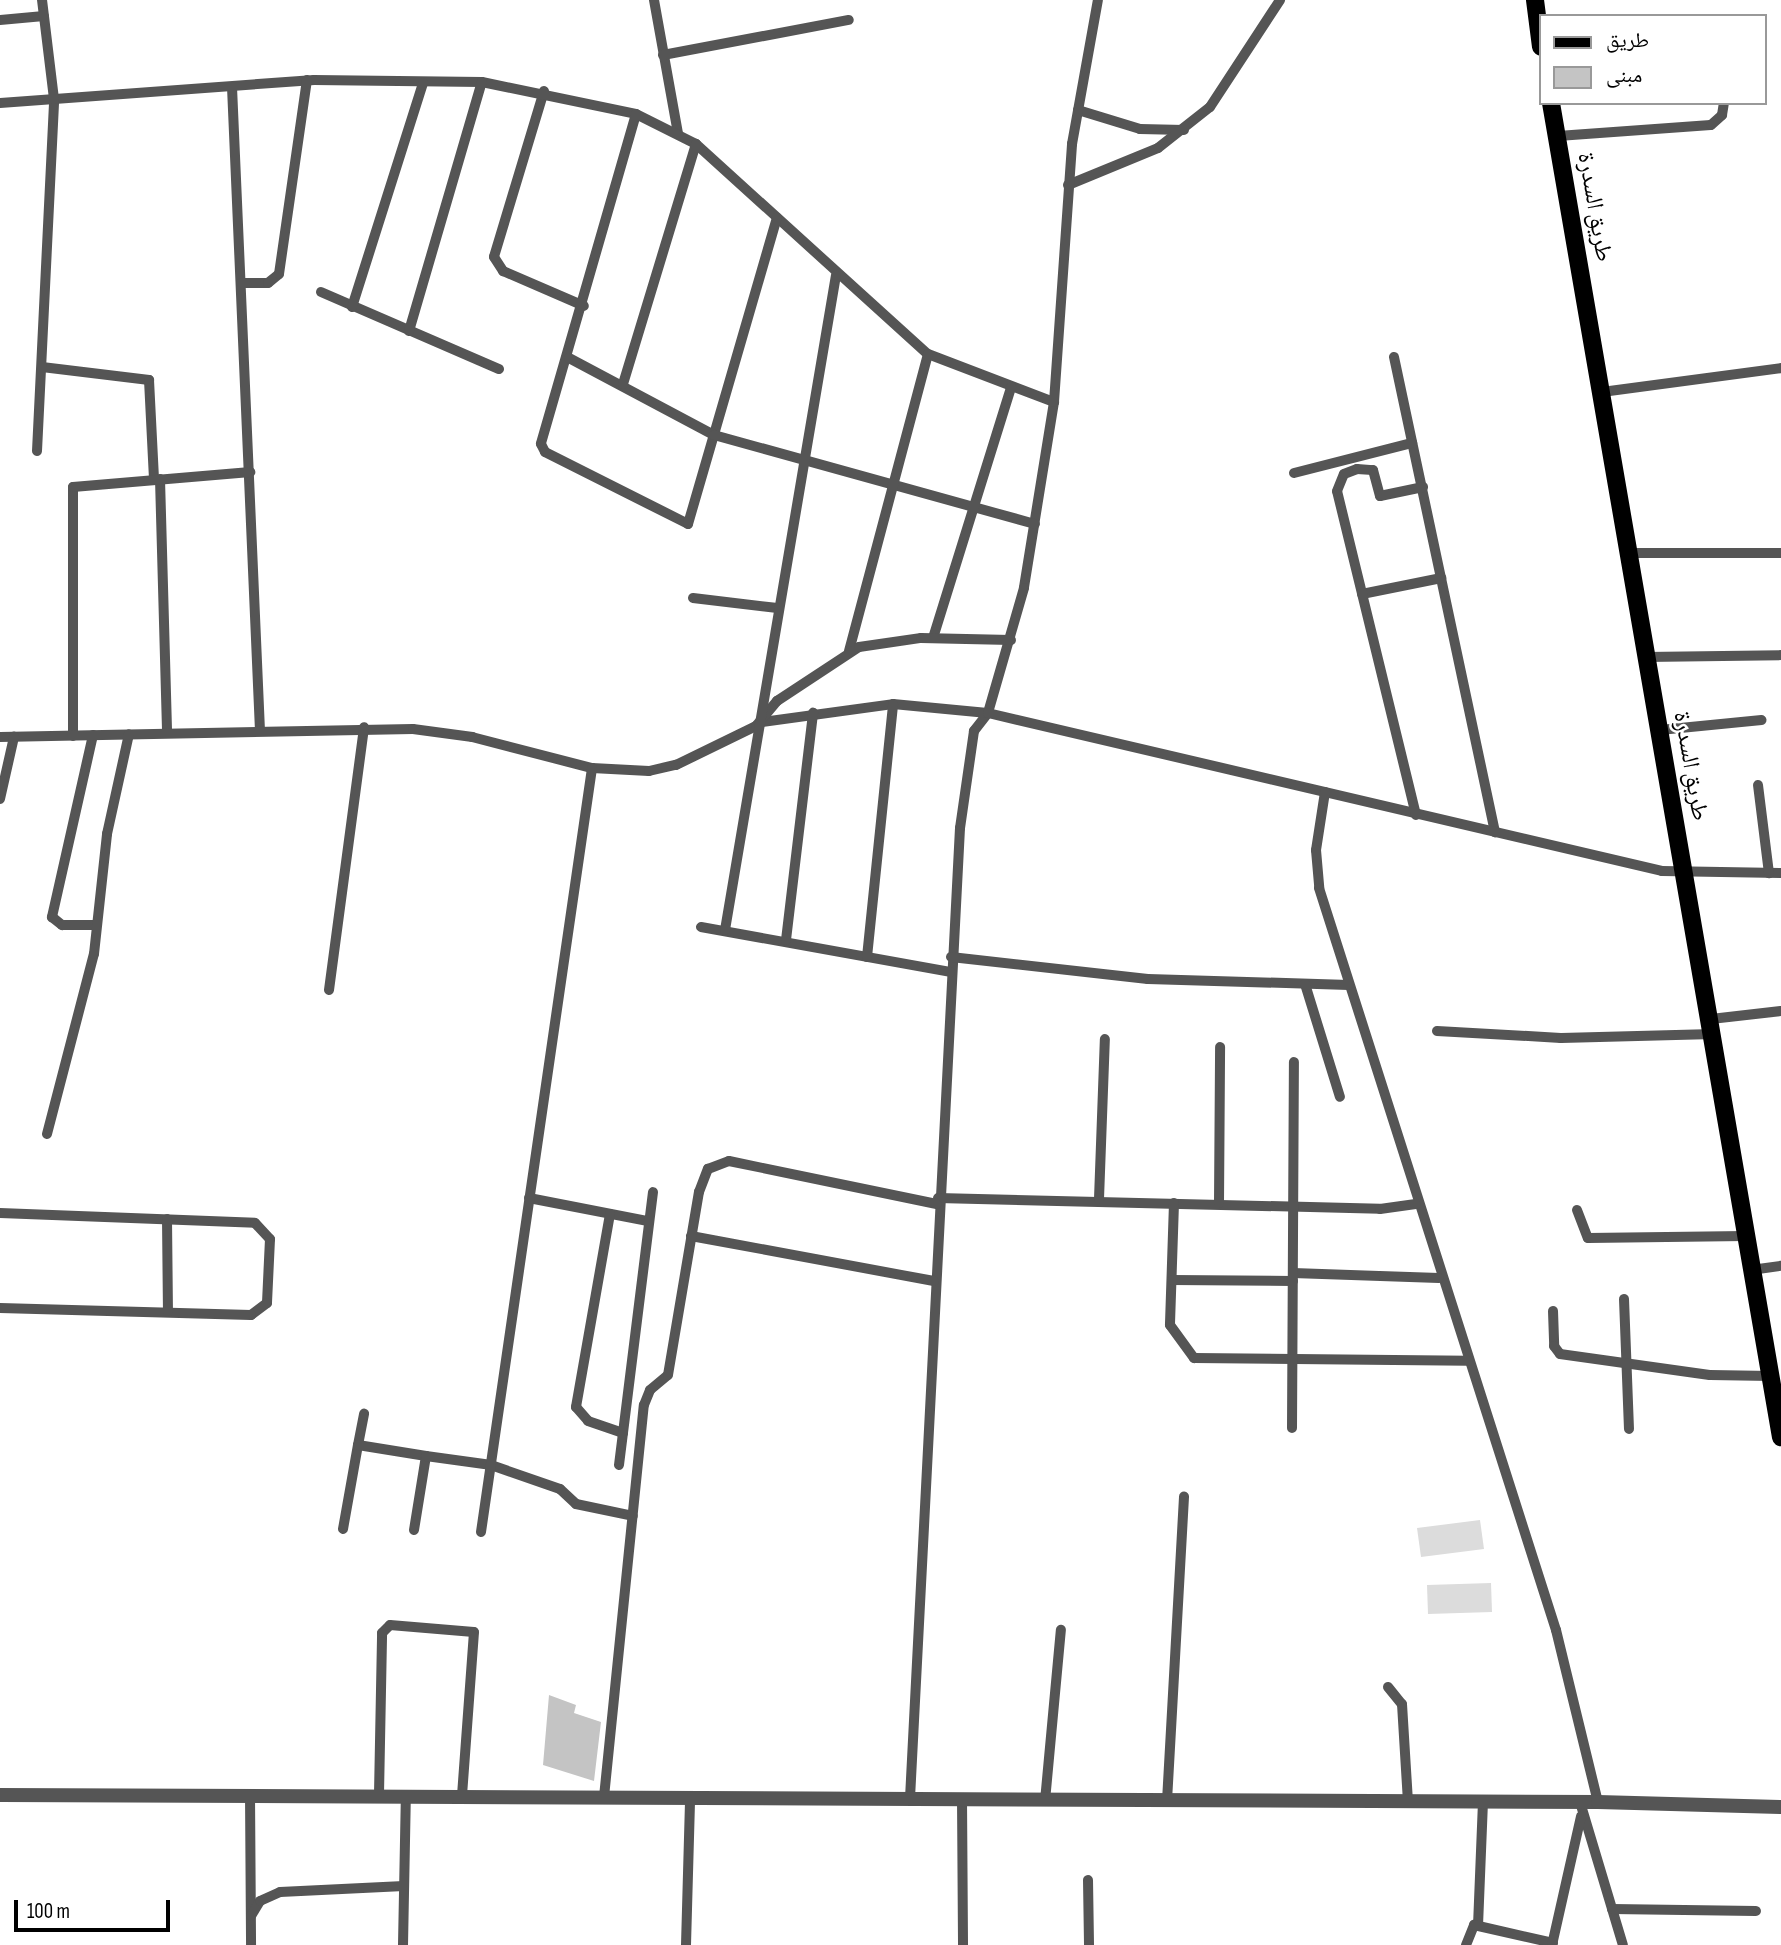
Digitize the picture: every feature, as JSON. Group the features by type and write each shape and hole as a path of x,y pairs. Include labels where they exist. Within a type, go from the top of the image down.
{"main road":[{"path":"1535,0 1540,33"},
{"name":"طريق السدرة","path":"1551,105 1602,392 1626,554 1712,1026 1745,1236 1778,1403 1781,1437"}],"street":[{"path":"37,452 54,99 42,0"},
{"path":"654,0 678,134"},
{"path":"910,1797 950,972 970,752 974,731 988,713 1011,640 1035,524 1054,402 1068,185 1078,110 1098,0"},
{"path":"1068,185 1117,169 1184,130 1230,84 1280,0"},
{"path":"0,20 44,16"},
{"path":"663,55 849,20"},
{"path":"0,103 307,80 482,82 544,91 636,114 696,144 836,275 928,354 1054,402"},
{"path":"241,283 268,283 279,274 307,80"},
{"path":"410,331 482,82"},
{"path":"352,307 423,83"},
{"path":"232,87 260,730"},
{"path":"544,91 494,257 503,271 584,306"},
{"path":"1558,136 1711,125 1722,115 1724,105"},
{"path":"1078,110 1140,129 1184,130"},
{"path":"636,114 584,306 541,444 545,452 686,524 694,515 714,435 777,218"},
{"path":"623,384 696,144"},
{"path":"725,930 776,608 836,275"},
{"path":"321,292 499,369"},
{"path":"849,651 928,354"},
{"path":"1394,357 1495,832"},
{"path":"569,358 623,384 714,435 1035,524"},
{"path":"42,367 149,380 157,479 167,733"},
{"path":"1602,392 1781,368"},
{"path":"933,638 1011,387"},
{"path":"1294,473 1412,443"},
{"path":"1416,815 1337,491 1340,479 1357,469 1373,470 1380,496 1423,487"},
{"path":"73,736 72,486 250,472"},
{"path":"1626,554 1781,553"},
{"path":"1362,594 1441,578"},
{"path":"693,598 776,608"},
{"path":"759,724 776,701 849,651 933,638 1011,640"},
{"path":"1646,657 1781,655"},
{"path":"867,957 893,704"},
{"path":"0,737 364,727 449,733 592,768 632,772 676,765 759,724 813,713 893,704 988,713 1416,815 1685,873 1775,873 1758,785"},
{"path":"786,940 813,713"},
{"path":"1660,730 1762,720"},
{"path":"329,990 364,727"},
{"path":"47,1134 89,975 107,834 129,734"},
{"path":"93,735 52,917 62,925 96,925"},
{"path":"0,799 14,737"},
{"path":"481,1532 592,768"},
{"path":"1325,792 1316,869 1439,1278 1556,1630 1598,1802"},
{"path":"701,927 786,940 950,972"},
{"path":"951,957 1148,979 1349,985"},
{"path":"1305,984 1340,1097"},
{"path":"1437,1031 1561,1038 1712,1026 1781,1011"},
{"path":"1099,1199 1105,1039"},
{"path":"1219,1203 1220,1047"},
{"path":"1292,1427 1294,1062"},
{"path":"604,1797 644,1405 650,1390 668,1375 691,1236 703,1177 708,1169 729,1161 938,1201 1099,1199 1380,1209 1416,1204"},
{"path":"619,1465 647,1222 653,1192"},
{"path":"529,1198 647,1222"},
{"path":"1174,1203 1170,1325 1194,1358 1468,1361"},
{"path":"1577,1210 1588,1238 1745,1236"},
{"path":"0,1213 255,1223 271,1239 267,1303 261,1311 0,1308"},
{"path":"610,1214 576,1407 587,1421 623,1433"},
{"path":"167,1219 168,1312"},
{"path":"691,1236 934,1281"},
{"path":"1751,1270 1781,1266"},
{"path":"1172,1280 1439,1278"},
{"path":"1624,1299 1629,1429"},
{"path":"1553,1311 1556,1352 1717,1376 1771,1376"},
{"path":"343,1529 363,1414"},
{"path":"358,1445 491,1465 560,1489 576,1504 633,1516"},
{"path":"414,1530 426,1456"},
{"path":"1167,1801 1184,1496"},
{"path":"379,1794 382,1633 390,1625 474,1632 462,1796"},
{"path":"1045,1801 1061,1630"},
{"path":"1388,1687 1402,1704 1408,1802"},
{"path":"250,1794 251,1945"},
{"path":"0,1795 910,1797 1045,1801 1483,1802 1581,1807 1598,1802 1781,1807"},
{"path":"403,1945 407,1795"},
{"path":"686,1945 690,1798"},
{"path":"962,1799 963,1945"},
{"path":"1478,1926 1483,1802"},
{"path":"1581,1807 1623,1945"},
{"path":"1466,1945 1469,1927 1478,1926 1552,1944 1581,1807"},
{"path":"1088,1880 1089,1945"},
{"path":"251,1916 260,1901 280,1892 404,1886"},
{"path":"1612,1909 1756,1911"}],"shaded area":[{"path":"1480,1520 1484,1549 1421,1557 1417,1528"},
{"path":"1491,1583 1492,1612 1428,1614 1427,1585"}],"building":[{"path":"549,1695 576,1705 574,1713 601,1722 594,1781 543,1765"}]}
